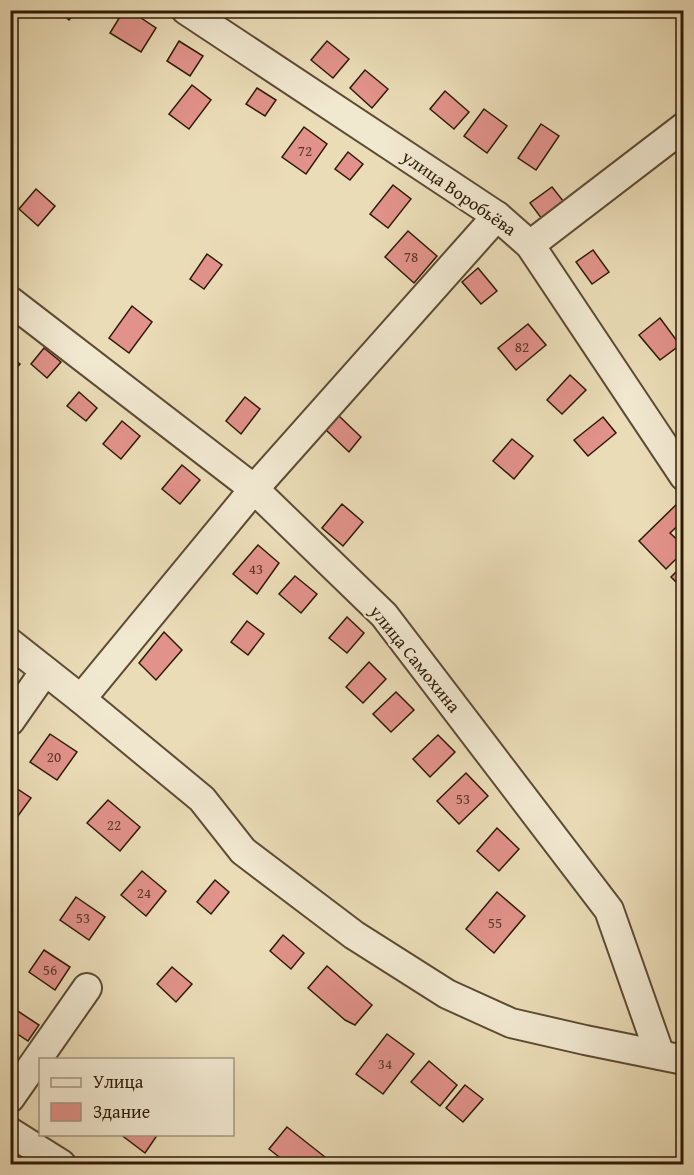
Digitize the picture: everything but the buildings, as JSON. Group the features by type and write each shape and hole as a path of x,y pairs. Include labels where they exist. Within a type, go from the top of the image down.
{"street":[{"name":"улица Воробьёва","path":"186,10 497,216 530,245 684,476"},
{"path":"530,245 684,127"},
{"path":"81,699 254,489 497,216"},
{"name":"улица Самохина","path":"10,300 254,489 384,615 609,910 672,1057"},
{"name":"улица Самохина","path":"10,643 202,799 243,851 354,935 447,994 511,1023 672,1057"},
{"path":"10,721 45,671"},
{"path":"10,1098 87,988"},
{"path":"10,1132 61,1164"}]}
